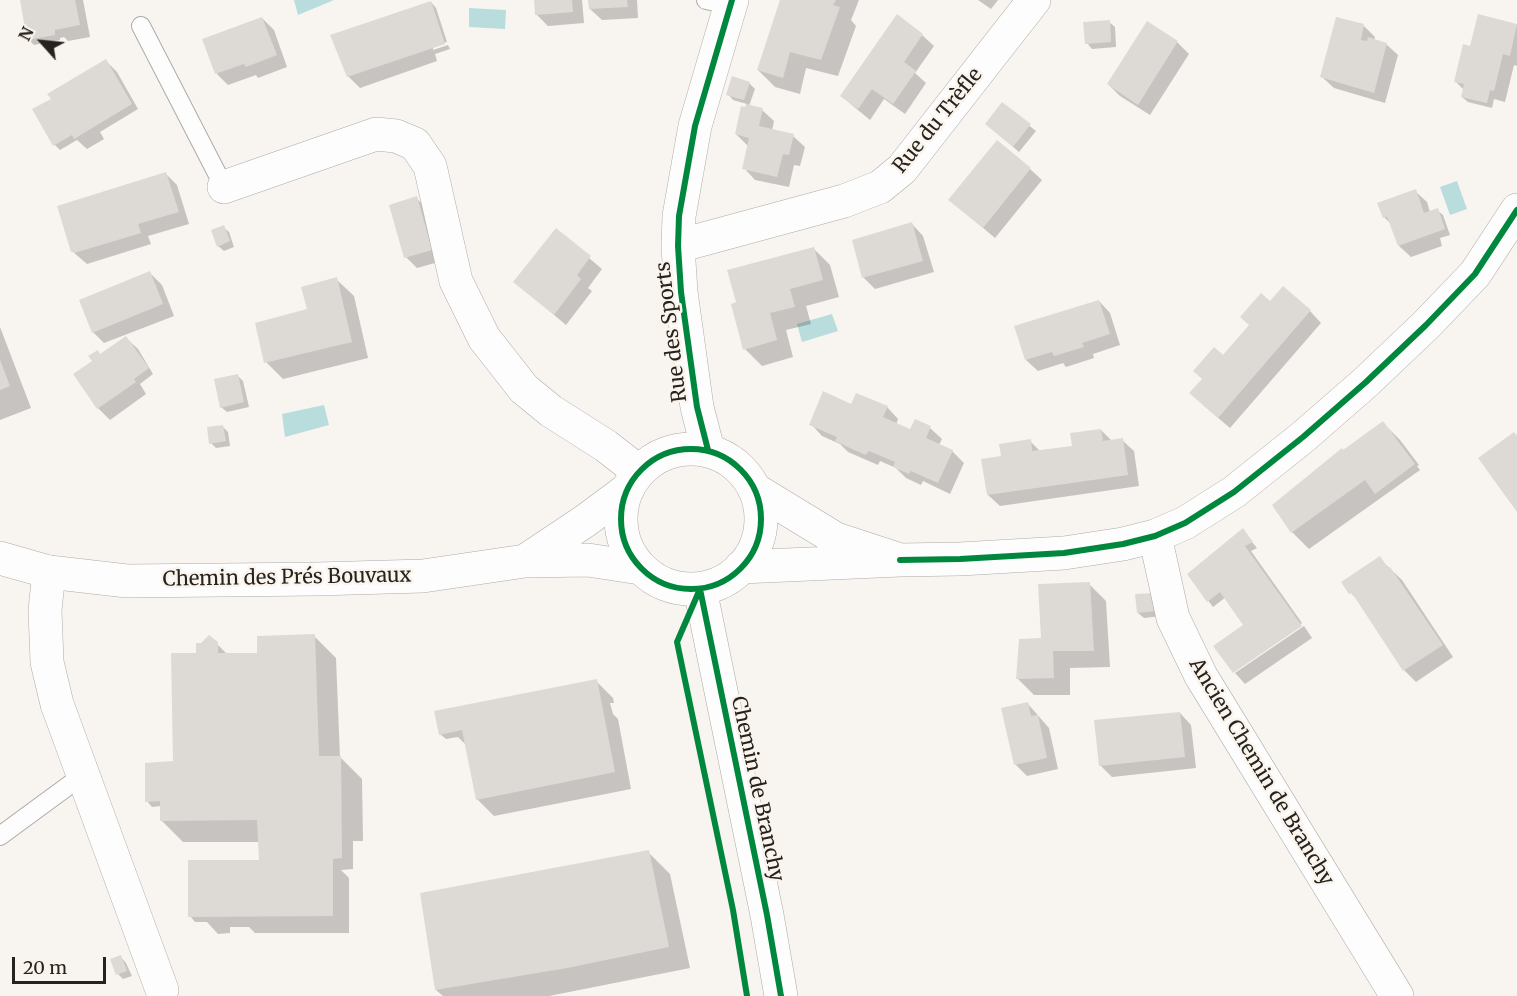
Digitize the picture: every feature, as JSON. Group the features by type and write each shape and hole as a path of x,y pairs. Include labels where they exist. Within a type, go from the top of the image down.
{"street":[{"name":"Rue du Trèfle","path":"678,246 844,201 880,187 902,169 1034,0"},
{"name":"Rue des Sports","path":"708,450 697,407 681,292 679,216 694,126 723,2"},
{"path":"224,187 376,134 396,136 415,144 430,166 456,281 484,338 524,389 551,411 606,446 633,480"},
{"path":"741,567 1065,553 1123,544 1155,536 1185,523 1234,492 1303,437 1366,382 1475,274 1517,210"},
{"path":"689,448 708,450 725,457 739,467 750,480 758,497 761,514 760,532 755,549 733,576 717,585 700,589 678,589 657,582 640,568 626,546 620,523 624,495 633,480 653,459 670,451 689,448"},
{"name":"Chemin des Prés Bouvaux","path":"525,561 585,521 633,480"},
{"path":"754,489 836,539 900,560"},
{"name":"Ancien Chemin de Branchy","path":"1155,536 1173,618 1201,676 1397,996"},
{"name":"Chemin des Prés Bouvaux","path":"0,558 49,572 127,581 423,576 525,561 588,560 640,568"},
{"path":"49,572 45,610 47,662 57,704 163,993"},
{"name":"Chemin de Branchy","path":"700,589 767,915 781,996"}],"lane":[{"path":"141,26 224,187"},
{"path":"0,836 83,775"}],"water":[{"path":"294,0 334,0 298,15"},
{"path":"469,8 506,10 505,29 469,27"},
{"path":"1457,181 1467,209 1450,215 1440,187"},
{"path":"832,314 838,331 802,342 797,324"},
{"path":"324,405 329,425 285,437 282,414"}],"building":[{"path":"20,0 75,0 80,25 55,30 55,35 27,40"},
{"path":"534,0 572,0 573,12 535,15"},
{"path":"588,0 627,0 628,7 589,9"},
{"path":"780,0 836,0 833,5 840,7 821,60 790,52 783,78 757,70"},
{"path":"431,1 445,44 347,77 330,35"},
{"path":"897,14 923,34 904,62 916,71 893,104 872,89 858,109 840,96"},
{"path":"1478,14 1517,24 1510,56 1503,54 1494,91 1490,90 1487,103 1461,97 1464,84 1454,82 1463,44 1470,46"},
{"path":"262,17 277,55 246,67 244,64 215,74 202,39"},
{"path":"1336,17 1364,24 1361,40 1367,41 1368,37 1387,43 1374,93 1320,77"},
{"path":"1110,20 1111,42 1085,44 1083,22"},
{"path":"1147,21 1178,41 1138,105 1107,84"},
{"path":"106,59 132,104 74,139 72,135 53,146 32,109 51,99 47,94"},
{"path":"732,76 750,82 744,100 726,95"},
{"path":"1002,102 1031,124 1013,147 985,124"},
{"path":"746,104 763,108 759,126 794,134 789,155 783,154 777,177 742,169 749,138 735,134 741,106 745,107"},
{"path":"997,140 1031,168 983,228 948,200"},
{"path":"166,172 179,212 138,224 141,233 71,252 57,206"},
{"path":"1416,189 1424,213 1438,208 1445,229 1398,246 1387,217 1383,218 1377,203"},
{"path":"417,196 432,250 404,258 389,205"},
{"path":"912,222 923,261 862,278 852,240"},
{"path":"224,225 230,241 217,247 211,230"},
{"path":"556,228 591,256 577,275 581,279 554,315 513,282"},
{"path":"814,247 823,280 790,289 795,307 770,313 777,340 743,350 731,304 736,302 727,270"},
{"path":"150,271 163,304 92,333 79,300"},
{"path":"337,277 352,342 264,363 255,323 307,309 301,287"},
{"path":"1283,286 1311,310 1218,418 1189,393 1202,379 1193,371 1214,347 1223,355 1249,325 1240,317 1261,293 1270,301"},
{"path":"1099,300 1110,334 1082,343 1084,347 1054,356 1052,352 1025,360 1014,326"},
{"path":"126,336 149,368 134,379 136,382 97,409 73,374 92,361 88,356 98,350 100,354"},
{"path":"0,360 10,386 0,390"},
{"path":"238,374 244,402 220,408 214,379"},
{"path":"823,391 851,404 856,393 888,406 883,417 910,429 915,419 931,426 926,438 953,450 938,483 911,471 909,474 893,467 895,462 869,451 866,455 850,448 835,441 837,437 809,425"},
{"path":"1383,421 1415,464 1375,494 1365,480 1291,533 1272,505 1342,448 1343,450"},
{"path":"223,425 226,441 209,444 207,427"},
{"path":"1101,429 1103,441 1123,438 1128,475 987,495 981,459 1001,456 999,444 1031,439 1032,451 1072,446 1070,433"},
{"path":"1514,432 1517,436 1517,512 1478,458"},
{"path":"1243,528 1253,542 1245,546 1302,626 1233,673 1213,646 1243,625 1220,592 1207,602 1187,574"},
{"path":"1380,556 1388,568 1390,567 1443,645 1403,671 1352,593 1349,594 1341,582"},
{"path":"1090,582 1094,651 1053,651 1054,678 1016,679 1019,639 1041,638 1038,584"},
{"path":"1154,593 1156,611 1137,613 1135,594"},
{"path":"315,634 319,756 341,756 342,858 333,859 333,916 188,917 188,860 259,860 257,820 160,821 160,801 145,802 145,763 173,761 171,653 196,653 196,643 201,643 209,635 218,642 218,653 257,653 257,636"},
{"path":"597,679 615,772 476,800 462,730 439,735 434,711"},
{"path":"1028,702 1031,716 1038,715 1047,758 1014,765 1001,708"},
{"path":"1180,712 1185,757 1099,766 1094,720"},
{"path":"649,850 669,947 567,968 435,990 420,893"},
{"path":"121,955 127,971 116,975 110,959"}],"cycle path":[{"path":"708,450 697,407 681,292 679,216 695,126 732,0"},
{"path":"900,560 1064,553 1123,544 1155,536 1185,523 1234,492 1303,437 1366,382 1475,274 1517,210"},
{"path":"691,449 718,454 741,469 756,492 761,519 756,546 741,569 718,584 691,589 664,584 641,569 626,546 621,519 626,492 641,469 664,454 691,449"},
{"path":"700,589 677,642 733,910 747,996"},
{"path":"700,589 767,915 781,996"}]}
